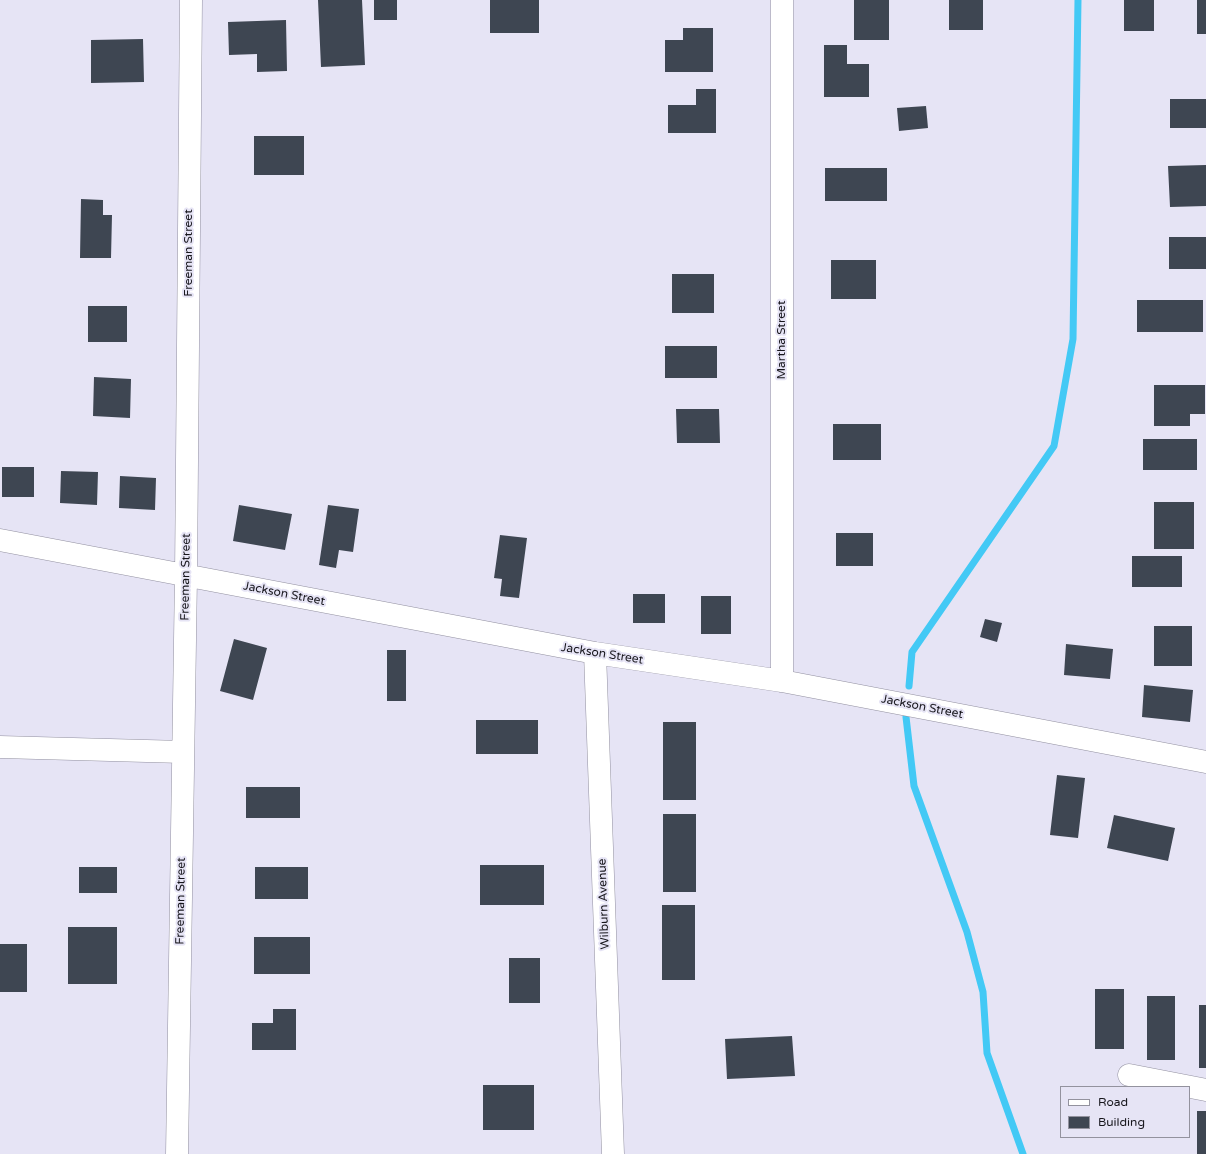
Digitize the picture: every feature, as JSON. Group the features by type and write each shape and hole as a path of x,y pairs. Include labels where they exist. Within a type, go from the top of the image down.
{"street":[{"name":"Freeman Street","path":"177,1154 186,576 191,0"},
{"name":"Martha Street","path":"782,0 782,681"},
{"name":"Jackson Street","path":"0,540 595,653 782,681 1206,762"},
{"name":"Wilburn Avenue","path":"595,653 613,1154"},
{"path":"0,747 183,752"},
{"path":"1129,1075 1185,1086"},
{"path":"1190,1087 1206,1090"}],"building":[{"path":"318,0 362,0 365,65 321,67"},
{"path":"374,0 397,0 397,20 374,20"},
{"path":"490,0 539,0 539,33 490,33"},
{"path":"854,0 889,0 889,40 854,40"},
{"path":"949,0 983,0 983,30 949,30"},
{"path":"1124,0 1154,0 1154,31 1124,31"},
{"path":"1197,0 1206,0 1206,34 1197,34"},
{"path":"286,20 287,71 257,72 257,54 229,55 228,22"},
{"path":"683,28 713,28 713,72 665,72 665,40 683,40"},
{"path":"143,39 144,82 91,83 91,40"},
{"path":"824,45 847,45 847,64 869,64 869,97 824,97"},
{"path":"696,89 716,89 716,133 668,133 668,105 696,105"},
{"path":"1170,99 1206,99 1206,128 1170,128"},
{"path":"926,106 928,128 899,131 897,108"},
{"path":"254,136 304,136 304,175 254,175"},
{"path":"1206,165 1206,206 1170,207 1168,166"},
{"path":"825,168 887,168 887,201 825,201"},
{"path":"81,199 103,200 103,215 112,215 111,258 80,258"},
{"path":"1169,237 1206,237 1206,269 1169,269"},
{"path":"831,260 876,260 876,299 831,299"},
{"path":"672,274 714,274 714,313 672,313"},
{"path":"1137,300 1203,300 1203,332 1137,332"},
{"path":"88,306 127,306 127,342 88,342"},
{"path":"665,346 717,346 717,378 665,378"},
{"path":"94,377 131,379 130,418 93,416"},
{"path":"1154,385 1205,385 1205,414 1190,414 1190,426 1154,426"},
{"path":"676,409 719,409 720,443 677,443"},
{"path":"833,424 881,424 881,460 833,460"},
{"path":"1143,439 1197,439 1197,470 1143,470"},
{"path":"2,467 34,467 34,497 2,497"},
{"path":"61,471 98,472 97,505 60,503"},
{"path":"120,476 156,478 155,510 119,508"},
{"path":"1154,502 1194,502 1194,549 1154,549"},
{"path":"239,505 292,514 285,550 233,541"},
{"path":"328,505 359,509 353,552 339,550 336,568 319,565"},
{"path":"836,533 873,533 873,566 836,566"},
{"path":"500,535 527,538 519,598 500,596 502,579 494,578"},
{"path":"1132,556 1182,556 1182,587 1132,587"},
{"path":"633,594 665,594 665,623 633,623"},
{"path":"701,596 731,596 731,634 701,634"},
{"path":"985,619 1002,623 997,642 980,637"},
{"path":"1154,626 1192,626 1192,666 1154,666"},
{"path":"234,639 267,648 253,700 220,691"},
{"path":"1066,644 1113,649 1110,679 1064,675"},
{"path":"387,650 406,650 406,701 387,701"},
{"path":"1144,685 1193,690 1190,722 1142,717"},
{"path":"476,720 538,720 538,754 476,754"},
{"path":"663,722 696,722 696,800 663,800"},
{"path":"1057,775 1085,778 1078,838 1050,835"},
{"path":"246,787 300,787 300,818 246,818"},
{"path":"663,814 696,814 696,892 663,892"},
{"path":"1114,815 1175,828 1168,861 1107,848"},
{"path":"480,865 544,865 544,905 480,905"},
{"path":"79,867 117,867 117,893 79,893"},
{"path":"255,867 308,867 308,899 255,899"},
{"path":"662,905 695,905 695,980 662,980"},
{"path":"68,927 117,927 117,984 68,984"},
{"path":"254,937 310,937 310,974 254,974"},
{"path":"0,944 27,944 27,992 0,992"},
{"path":"509,958 540,958 540,1003 509,1003"},
{"path":"1095,989 1124,989 1124,1049 1095,1049"},
{"path":"1147,996 1175,996 1175,1060 1147,1060"},
{"path":"1199,1005 1206,1005 1206,1068 1199,1068"},
{"path":"273,1009 296,1009 296,1050 252,1050 252,1023 273,1023"},
{"path":"792,1036 795,1076 727,1079 725,1039"},
{"path":"483,1085 534,1085 534,1130 483,1130"},
{"path":"1197,1111 1206,1111 1206,1154 1197,1154"}],"waterway":[{"path":"909,686 912,652 1054,446 1073,339 1078,0"},
{"path":"906,717 914,786 967,932 983,992 987,1053 1023,1154"}]}
